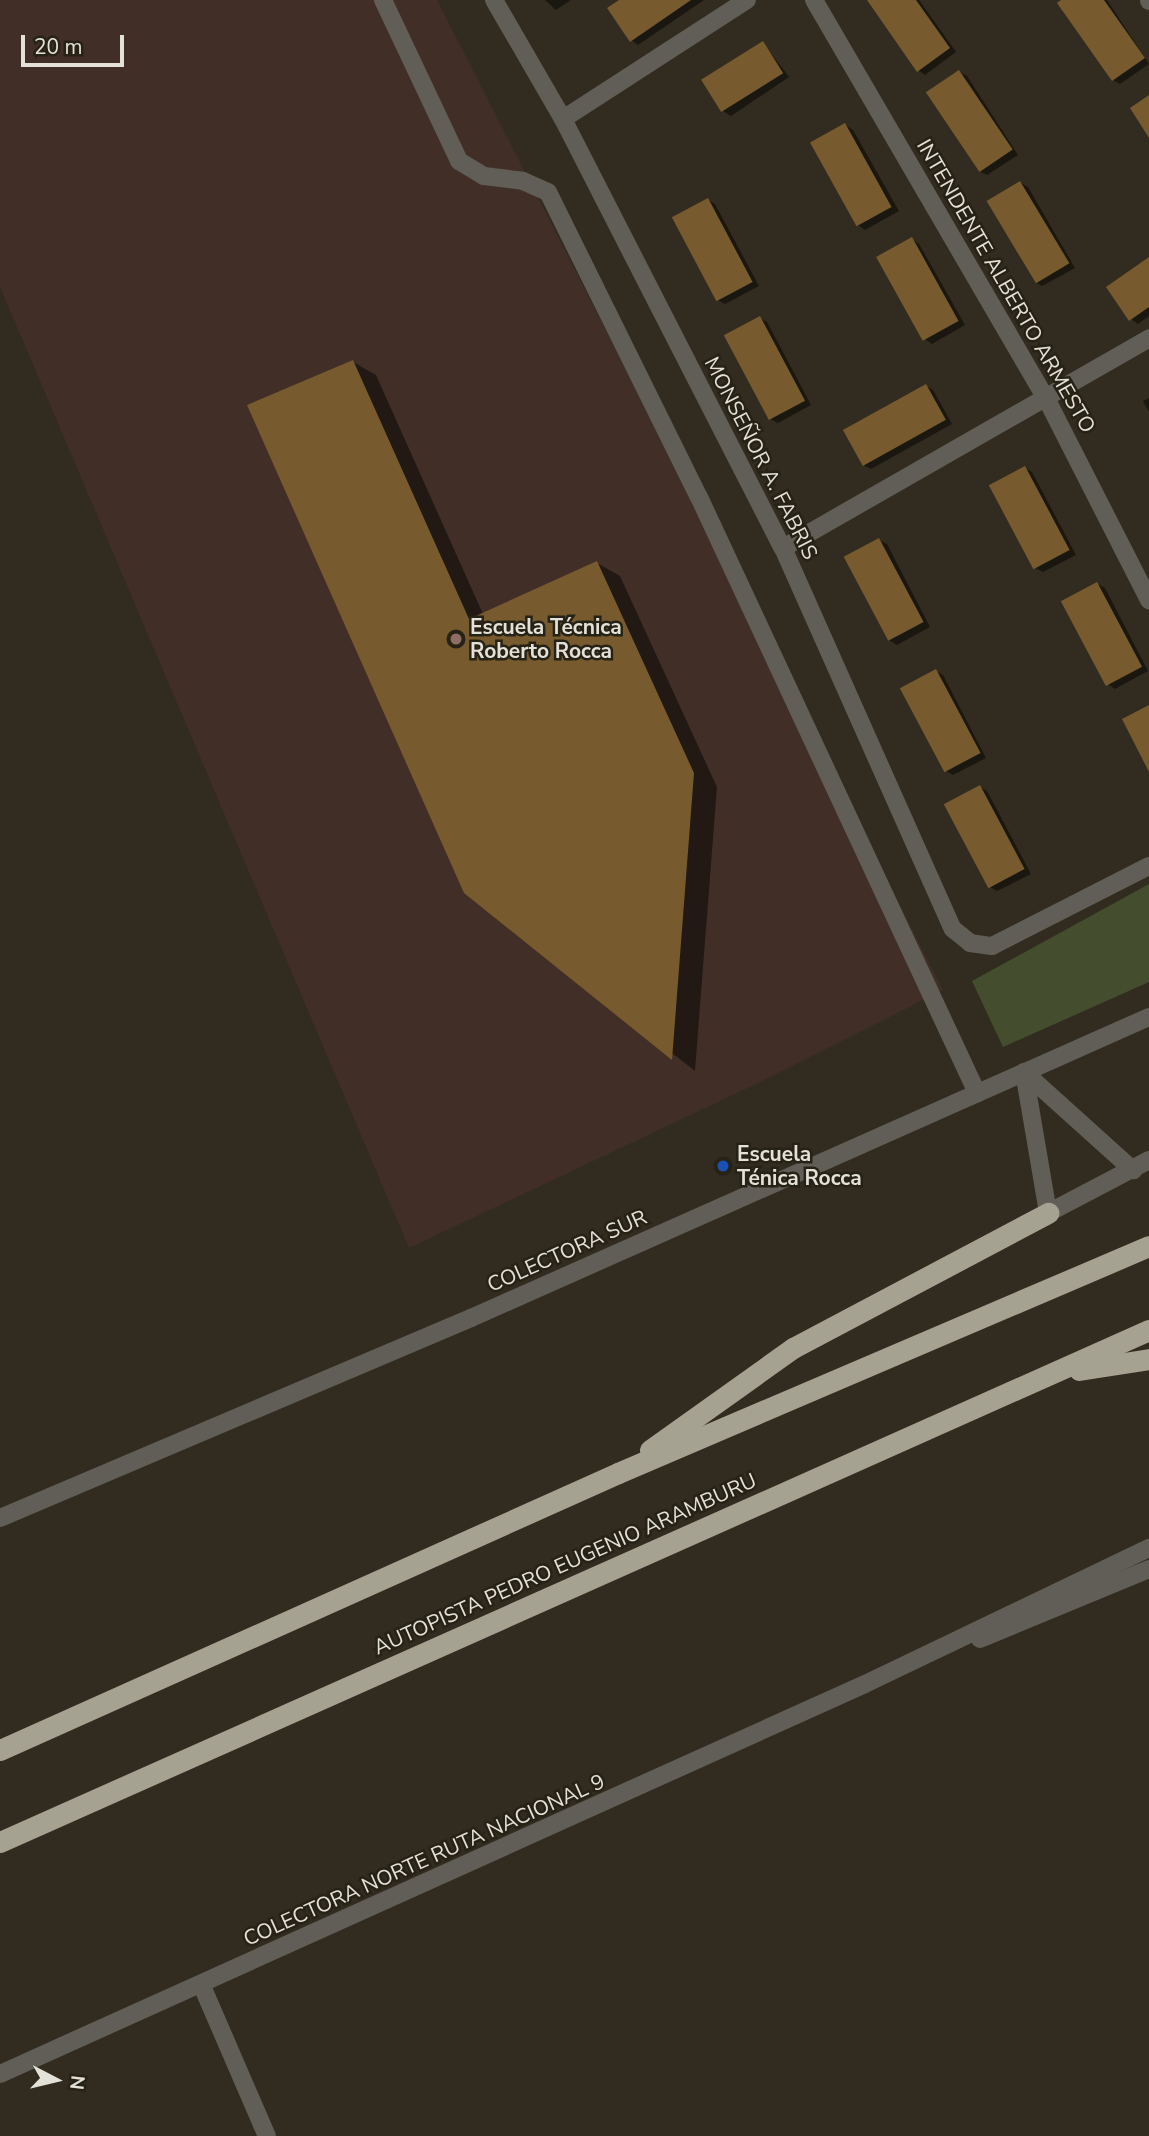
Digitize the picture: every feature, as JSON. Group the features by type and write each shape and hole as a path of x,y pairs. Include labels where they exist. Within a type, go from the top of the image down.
{"highway":[{"path":"618,1473 793,1348 1048,1213"},
{"path":"0,1750 618,1473 1149,1246"},
{"name":"AUTOPISTA PEDRO EUGENIO ARAMBURU","path":"0,1842 1149,1331"},
{"path":"1050,1375 1149,1359"}],"street":[{"path":"383,0 459,161 484,176 523,181 548,192 699,497 977,1093"},
{"name":"MONSEÑOR A. FABRIS","path":"494,0 564,119 783,548 953,929 970,943 992,946 1149,866"},
{"path":"564,119 747,0"},
{"name":"INTENDENTE ALBERTO ARMESTO","path":"814,0 1047,400 1149,600"},
{"path":"783,548 1047,400 1149,338"},
{"name":"COLECTORA SUR","path":"0,1518 483,1313 1149,1017"},
{"path":"1024,1072 1133,1170"},
{"path":"1024,1072 1048,1213 1149,1160"},
{"name":"COLECTORA NORTE RUTA NACIONAL 9","path":"0,2074 202,1986 865,1684 1149,1548"},
{"name":"COLECTORA NORTE RUTA NACIONAL 9","path":"865,1684 1149,1569"},
{"path":"202,1986 267,2136"}],"shaded area":[{"name":"Escuela Técnica Roberto Rocca","path":"0,0 437,0 943,990 754,1085 409,1248 0,287"}],"green space":[{"path":"1149,884 1149,982 1003,1047 972,981"}],"building":[{"path":"619,0 691,0 630,42 607,8"},
{"path":"867,0 916,0 950,48 917,72"},
{"path":"1061,0 1104,0 1145,58 1112,81 1057,3"},
{"path":"763,41 783,73 721,112 701,80"},
{"path":"959,70 1013,150 980,172 926,92"},
{"path":"1149,95 1149,138 1130,108"},
{"path":"845,123 892,207 857,226 810,142"},
{"path":"1020,181 1069,263 1036,283 987,201"},
{"path":"708,198 753,282 716,301 672,217"},
{"path":"912,237 959,321 923,341 876,257"},
{"path":"1149,257 1149,307 1129,321 1106,287"},
{"path":"760,316 805,401 769,420 724,335"},
{"name":"Escuela Técnica Roberto Rocca","path":"353,360 469,619 597,561 694,773 672,1060 464,893 247,405"},
{"path":"926,384 946,420 863,466 843,430"},
{"path":"1025,466 1070,550 1033,569 989,485"},
{"path":"879,538 924,622 888,641 844,557"},
{"path":"1097,582 1142,667 1106,686 1061,601"},
{"path":"936,669 981,753 944,772 900,688"},
{"path":"1149,705 1149,772 1122,719"},
{"path":"980,785 1025,869 988,888 944,804"}],"place":[{"name":"Escuela Técnica Roberto Rocca","path":"456,639"},
{"name":"Escuela Ténica Rocca","path":"723,1166"}]}
